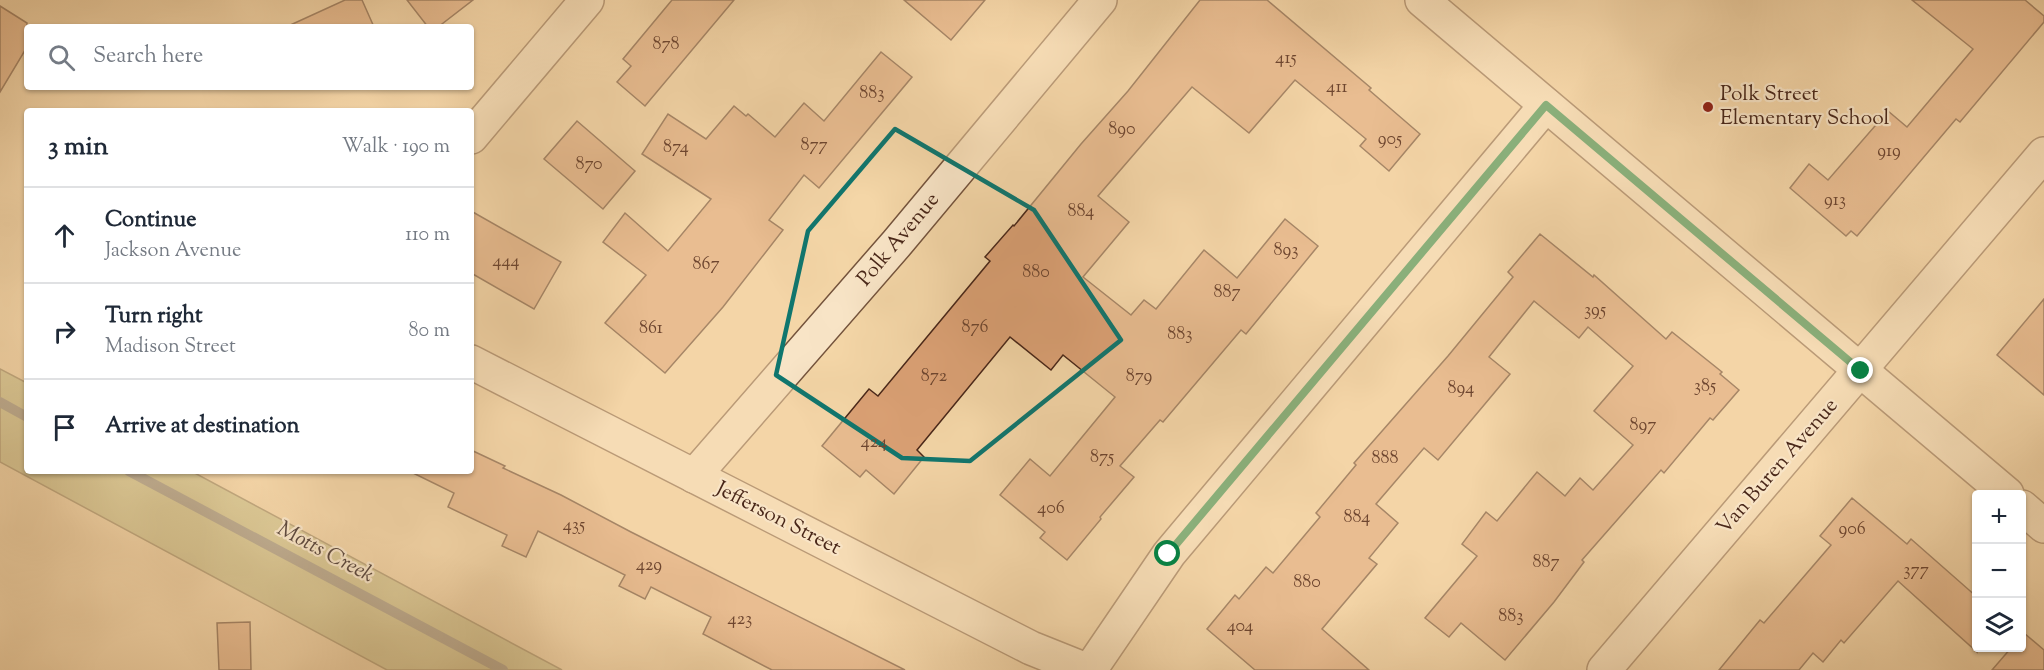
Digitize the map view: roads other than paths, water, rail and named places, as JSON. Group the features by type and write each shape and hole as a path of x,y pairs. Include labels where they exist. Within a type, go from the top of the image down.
{"street":[{"path":"474,133 587,0"},
{"name":"Polk Avenue","path":"694,476 897,243 1100,0"},
{"path":"1422,0 2001,490"},
{"path":"1088,670 1168,554 1546,105"},
{"name":"Van Buren Avenue","path":"1604,670 2044,154"},
{"name":"Jefferson Street","path":"474,364 1030,648 1088,670"},
{"path":"2026,510 2044,526"}],"waterway":[{"name":"Motts Creek","path":"0,402 24,415"},
{"name":"Motts Creek","path":"135,474 503,670"}],"place":[{"name":"Polk Street Elementary School","path":"1708,107"}]}
